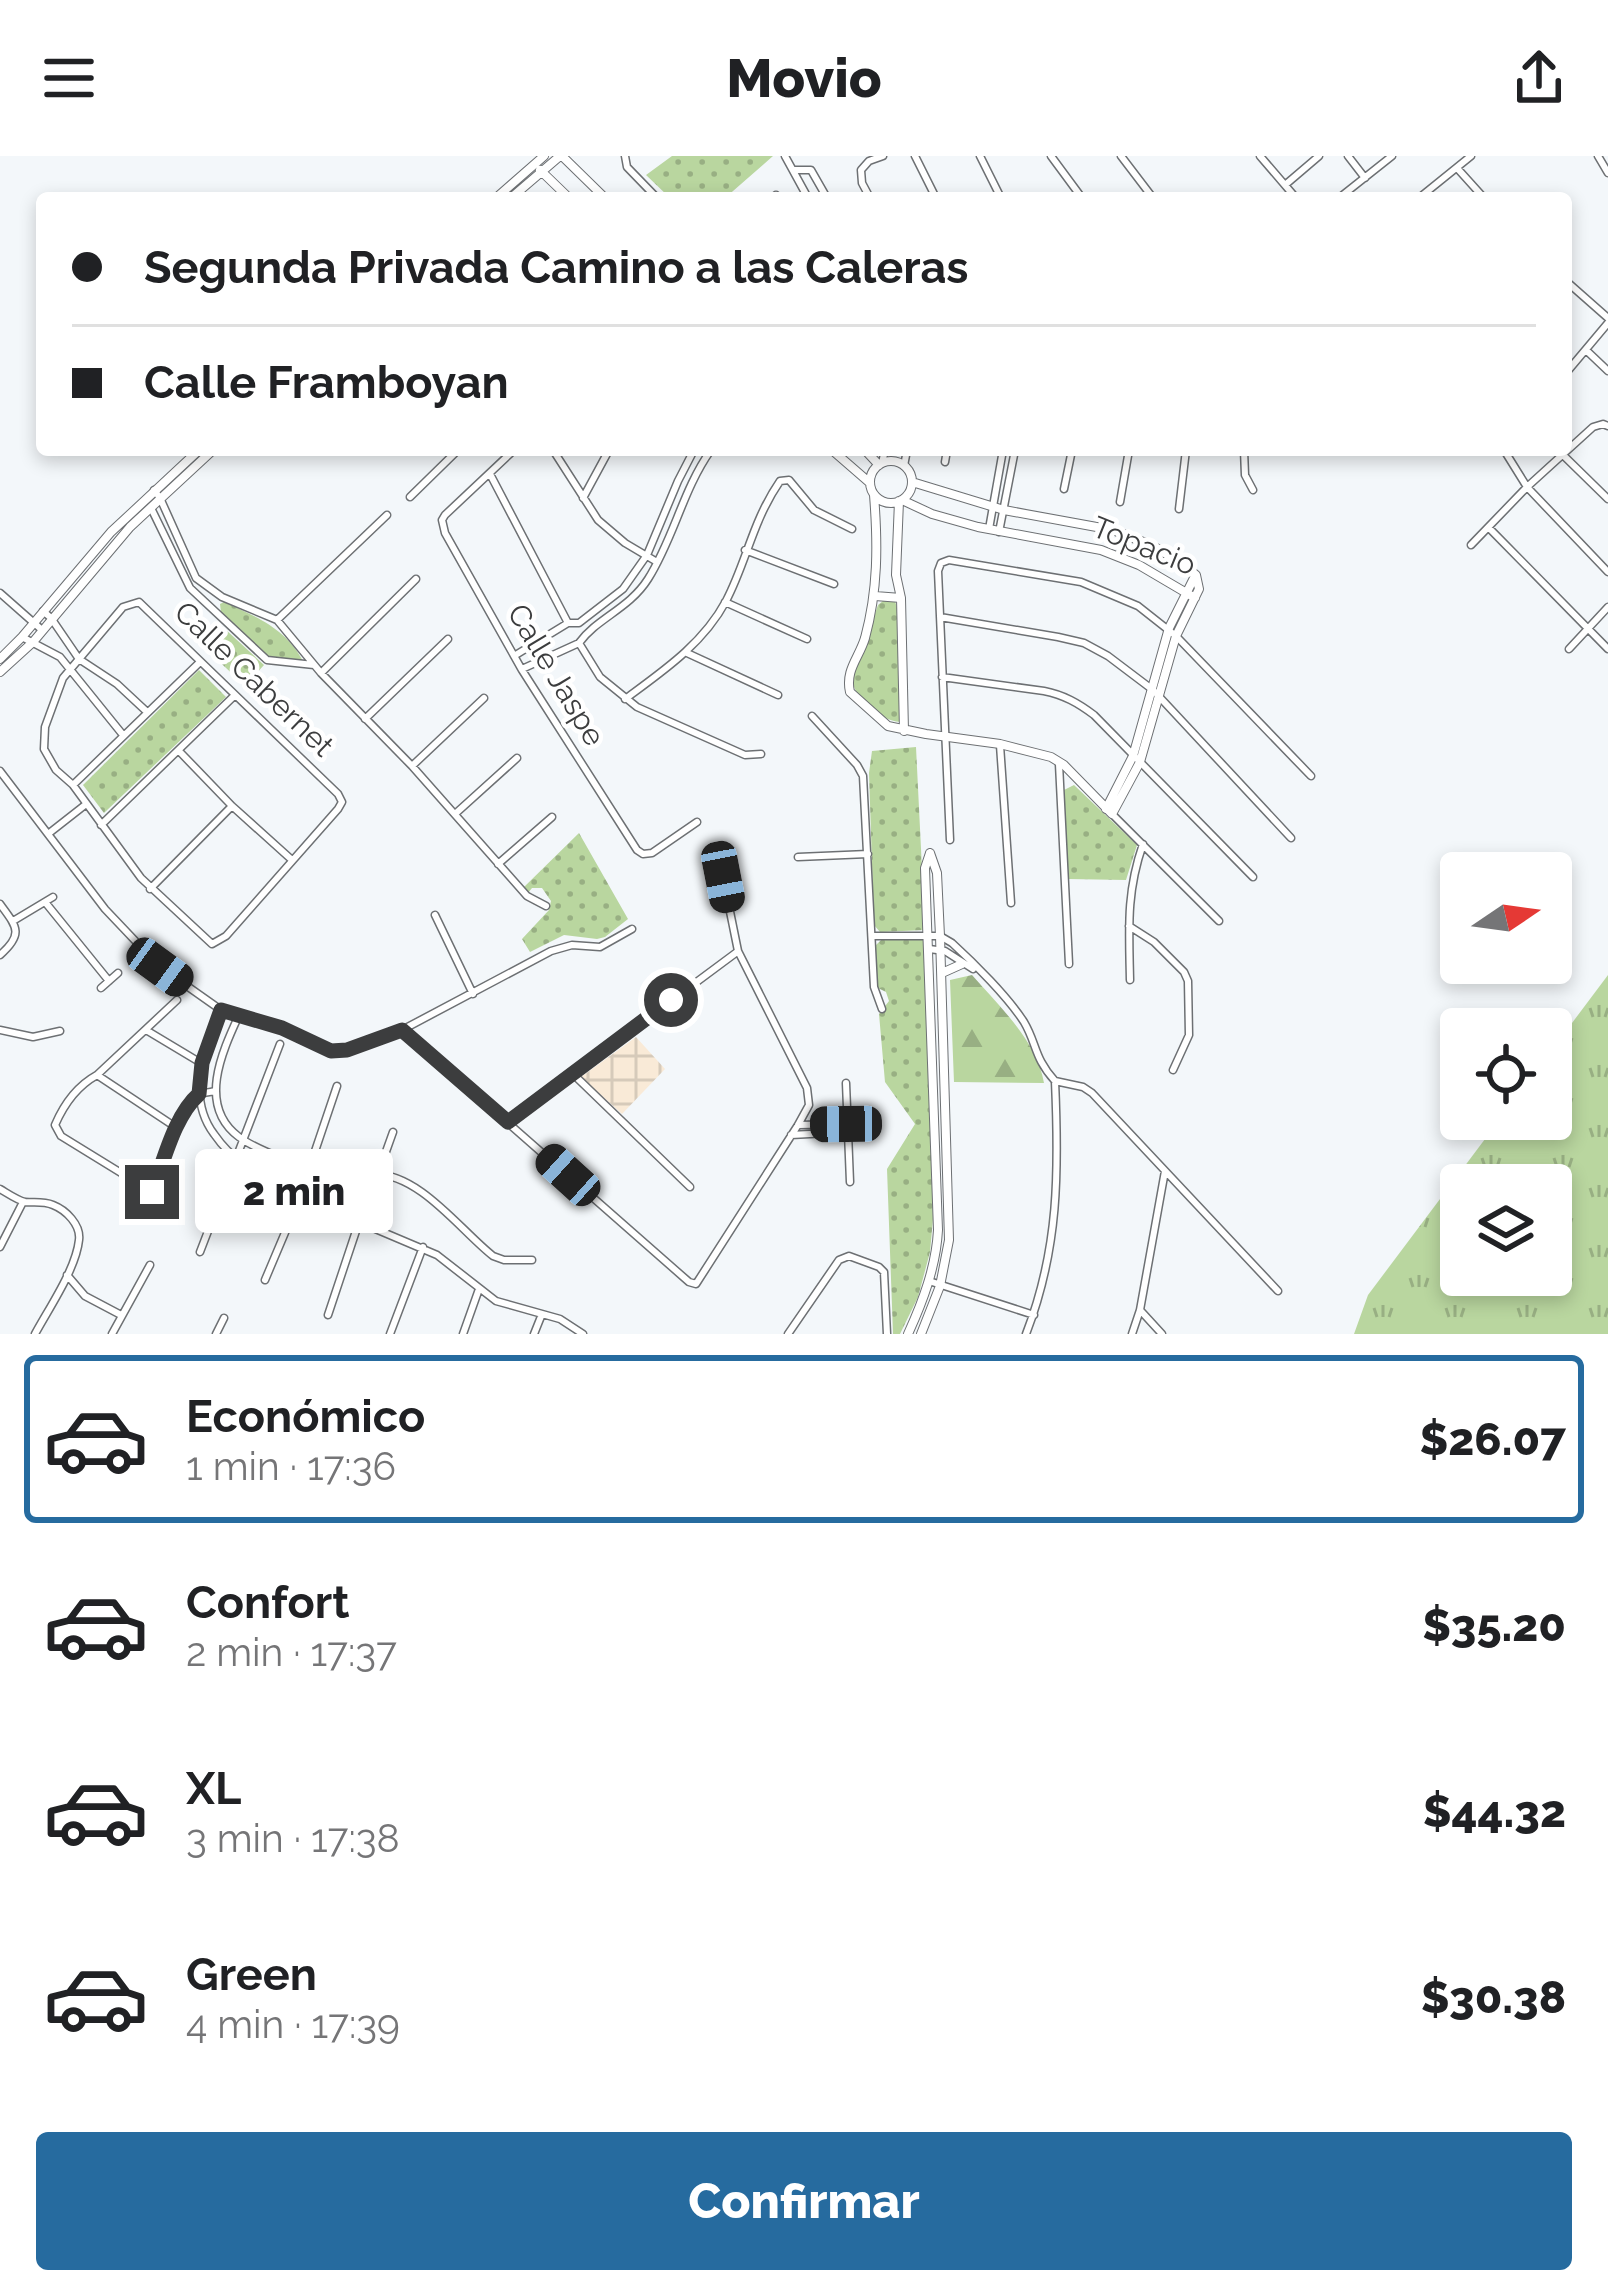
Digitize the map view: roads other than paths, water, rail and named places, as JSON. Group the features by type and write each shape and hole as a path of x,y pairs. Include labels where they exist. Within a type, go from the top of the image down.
{"street":[{"path":"516,192 544,156"},
{"path":"504,192 561,156 598,192"},
{"path":"785,156 805,192"},
{"path":"867,192 861,170 883,156"},
{"path":"915,156 933,192"},
{"path":"980,156 998,192"},
{"path":"1052,156 1078,192"},
{"path":"1121,156 1148,192"},
{"path":"1260,156 1291,192"},
{"path":"1285,185 1319,156"},
{"path":"1348,156 1365,178"},
{"path":"1348,192 1392,156"},
{"path":"1427,192 1471,156"},
{"path":"1598,156 1608,173"},
{"path":"624,157 626,166 651,192"},
{"path":"538,168 562,192"},
{"path":"1457,168 1479,192"},
{"path":"793,170 811,170 824,192"},
{"path":"1572,287 1608,321 1572,367"},
{"path":"1587,351 1608,371"},
{"path":"1572,446 1597,425 1608,426"},
{"path":"0,659 43,630 193,456"},
{"path":"157,494 205,456"},
{"path":"410,496 452,456"},
{"path":"508,456 490,474 571,636 600,677 656,717 745,755 761,754"},
{"path":"557,456 607,529 657,562"},
{"path":"583,498 605,456"},
{"path":"571,636 579,623 623,589 647,555 691,456"},
{"path":"514,656 571,636 620,610 637,594 707,456"},
{"path":"839,456 870,484"},
{"path":"872,456 881,464"},
{"path":"883,456 870,484 878,543 875,596 848,687 888,726 1000,744 1059,761 1219,922"},
{"path":"904,730 901,598 896,575 901,501 912,482 904,466 906,456"},
{"path":"945,462 946,456"},
{"path":"994,531 992,507 1002,456"},
{"path":"994,531 1004,510 1014,456"},
{"path":"1064,489 1071,456"},
{"path":"1120,502 1128,456"},
{"path":"1180,509 1185,456"},
{"path":"1244,456 1245,475 1253,490"},
{"path":"1508,456 1527,487 1608,572"},
{"path":"1471,545 1560,456"},
{"path":"1564,456 1608,499"},
{"path":"881,464 890,461 904,466"},
{"path":"999,472 1010,475"},
{"name":"Calle Jaspe","path":"490,474 442,520 521,670 637,850 652,853 697,823"},
{"path":"625,699 687,653 725,602 778,484 785,479 794,483 814,510 852,529"},
{"name":"Topacio","path":"901,501 994,531 1101,550 1190,596 1196,575 1153,547 1113,530 1004,510 912,482"},
{"path":"157,494 196,578 222,597 277,620 527,896 546,906"},
{"path":"874,495 886,502 901,501"},
{"path":"148,504 190,588 267,661 314,665"},
{"path":"0,672 28,639 33,622 111,532 148,504"},
{"path":"277,620 387,515"},
{"path":"1489,528 1608,649"},
{"path":"878,543 897,544"},
{"path":"745,550 834,584"},
{"path":"950,840 938,572 941,563 949,560 1081,582 1138,606 1173,632 1311,776"},
{"path":"877,575 896,575"},
{"path":"321,673 416,579"},
{"path":"0,593 43,630"},
{"path":"875,596 901,598"},
{"path":"1137,759 1153,690 1190,596"},
{"path":"214,609 222,597"},
{"name":"Calle Cabernet","path":"79,659 124,607 139,602 338,794 342,802 338,809 292,860"},
{"path":"725,602 807,639"},
{"path":"1569,649 1608,607"},
{"path":"43,610 79,659 146,711"},
{"path":"940,617 1058,637 1108,656 1153,690 1291,838"},
{"path":"521,670 571,636 583,626 579,623"},
{"path":"1109,811 1137,759 1160,699 1173,632"},
{"path":"28,639 56,652 123,735"},
{"path":"365,719 448,639"},
{"path":"56,652 65,642"},
{"path":"687,653 778,695"},
{"path":"79,659 55,695 43,742 56,770 73,785 150,889 212,944 226,936 292,860 179,751"},
{"path":"73,785 200,662"},
{"path":"941,677 1061,694 1094,715 1253,877"},
{"path":"101,825 234,696"},
{"path":"412,766 484,698"},
{"path":"812,716 863,776 874,987 882,1009"},
{"path":"1000,744 1011,904"},
{"path":"455,814 517,758"},
{"path":"1059,761 1069,964"},
{"path":"0,771 123,931 160,967 221,1010 282,1028 331,1051 402,1030 551,951 572,945 600,947 632,929"},
{"path":"48,834 86,805"},
{"path":"150,889 232,806"},
{"path":"498,864 552,817"},
{"path":"1130,980 1132,875 1143,844"},
{"path":"908,1334 937,1255 935,949 940,936 937,873 930,853 925,868 928,935 935,949 941,974 949,1240 940,1286 921,1334"},
{"path":"798,857 868,854"},
{"path":"402,1030 692,1284 699,1282 809,1105 807,1088 737,951 723,877"},
{"path":"13,921 49,900 109,981"},
{"path":"0,904 13,921 16,938 0,955"},
{"path":"435,915 473,994"},
{"path":"1129,926 1154,942 1187,977 1189,1035 1173,1070"},
{"path":"872,936 940,936 952,943 1024,1022 1036,1055 1055,1081 1054,1228 1046,1279 1026,1334"},
{"path":"935,949 977,969"},
{"path":"508,1122 737,951"},
{"path":"941,974 962,964"},
{"path":"100,988 118,973"},
{"path":"152,1192 55,1129 56,1120 85,1082 177,1000"},
{"path":"221,1010 202,1063 199,1094 208,1126 237,1159 302,1186 311,1202 325,1206 338,1201 345,1191 343,1172 331,1163 309,1168"},
{"path":"239,1016 215,1077 226,1121 236,1136 309,1168"},
{"path":"0,1030 33,1036 60,1031"},
{"path":"146,1030 202,1063"},
{"path":"209,1042 223,1049"},
{"path":"200,1252 280,1044"},
{"path":"572,1073 690,1187"},
{"path":"97,1075 177,1128"},
{"path":"1055,1081 1088,1090 1277,1291"},
{"path":"846,1083 850,1181"},
{"path":"265,1280 337,1086"},
{"path":"145,1218 190,1102 199,1094 216,1091"},
{"path":"798,1125 846,1128"},
{"path":"791,1135 846,1128"},
{"path":"378,1174 394,1132"},
{"path":"1132,1334 1166,1171"},
{"path":"345,1179 378,1174 412,1185 494,1256 532,1260"},
{"path":"0,1189 23,1202 58,1207 75,1224 79,1242 35,1334"},
{"path":"338,1201 359,1222 436,1255 496,1301 560,1319 583,1334"},
{"path":"0,1247 23,1202"},
{"path":"328,1315 359,1222"},
{"path":"390,1334 423,1247"},
{"path":"788,1334 839,1260 849,1256 884,1272 887,1334"},
{"path":"112,1334 150,1265"},
{"path":"66,1274 86,1295 122,1315"},
{"path":"929,1281 1034,1315"},
{"path":"463,1334 479,1289"},
{"path":"1140,1310 1162,1334"},
{"path":"534,1334 542,1315"},
{"path":"217,1334 224,1318"}]}
